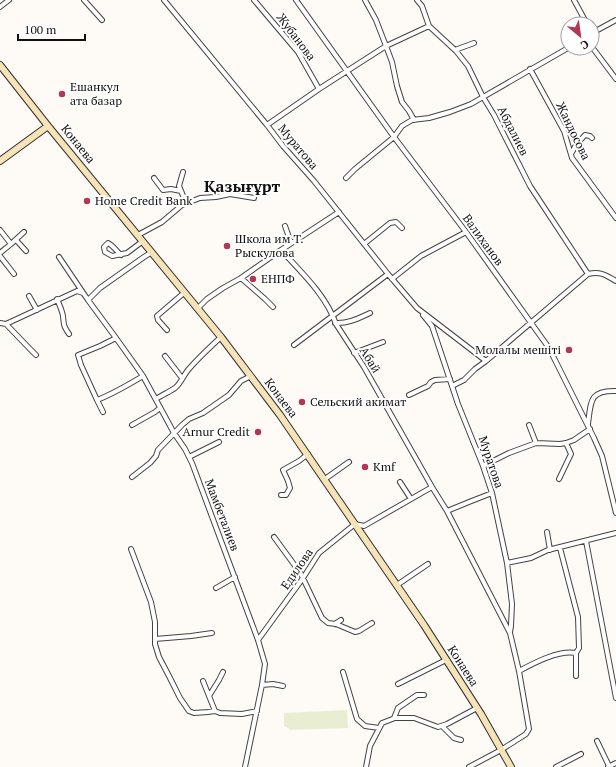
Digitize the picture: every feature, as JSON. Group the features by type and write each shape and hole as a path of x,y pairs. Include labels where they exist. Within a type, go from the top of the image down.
{"main road":[{"name":"Конаева","path":"0,65 48,126 198,308 280,415 424,625 477,708 511,767"},
{"path":"0,161 48,126"}],"street":[{"path":"0,7 9,0"},
{"path":"84,0 102,20"},
{"name":"Муратова","path":"164,0 432,326 458,404 483,466 492,494 507,564 512,604 512,626 510,633"},
{"name":"Жубанова","path":"254,0 298,52 319,88"},
{"name":"Валиханов","path":"296,0 394,137 466,232 549,348 588,424 602,456 616,513"},
{"path":"366,0 376,20 392,62 402,102 414,120"},
{"name":"Абдалиев","path":"417,0 422,6 429,26 455,50 468,66 530,186 588,274"},
{"path":"574,0 583,16"},
{"path":"600,29 616,20"},
{"path":"267,125 319,88 386,46 429,26"},
{"path":"455,50 474,43"},
{"path":"346,178 354,169 394,137 402,126 414,120 429,118 471,104 560,53"},
{"path":"599,56 616,79"},
{"name":"Жандосова","path":"530,70 564,131 571,155 616,218"},
{"path":"0,76 6,72"},
{"path":"571,155 576,145 584,135 592,138"},
{"path":"182,172 179,186 186,203"},
{"path":"154,178 163,190 171,189 181,191"},
{"path":"138,234 162,222 182,205 200,198 230,194 254,198"},
{"path":"198,308 207,299 223,288 241,278 339,212"},
{"path":"364,244 390,224 396,222 402,228"},
{"path":"285,226 291,243"},
{"path":"0,230 11,244"},
{"path":"14,274 0,255 24,232"},
{"path":"392,278 421,256 466,232"},
{"path":"16,240 26,251"},
{"path":"121,255 127,253 143,241"},
{"name":"Абай","path":"281,250 317,290 333,316 335,323 364,368 447,511 510,633"},
{"path":"88,300 100,288 152,252"},
{"name":"Мамбеталиев","path":"59,256 142,376 174,433 185,449 192,463 258,640 265,664 245,767"},
{"path":"452,386 464,380 475,369 588,274 596,272 606,275 616,281"},
{"path":"294,345 388,274"},
{"path":"241,278 272,307"},
{"path":"0,323 6,324 77,291 85,294"},
{"path":"167,330 156,316 184,292"},
{"path":"29,296 37,310"},
{"path":"57,299 63,316 62,321 64,328 68,334"},
{"name":"Муратова","path":"417,308 486,361"},
{"path":"335,323 355,320 370,313"},
{"path":"6,324 36,355"},
{"path":"156,399 175,388 199,358 220,337"},
{"path":"103,412 81,365 78,355 116,338"},
{"path":"354,353 383,342"},
{"path":"165,356 182,378"},
{"path":"97,400 142,376"},
{"path":"132,477 150,463 156,456 158,450 189,419 204,413 229,395 241,381 251,376"},
{"path":"409,395 428,386 434,380 450,379"},
{"path":"588,424 591,402 595,396 602,391 616,391"},
{"path":"132,425 160,408"},
{"path":"529,425 536,443"},
{"path":"483,466 509,453 536,443 566,443 574,440 590,429"},
{"path":"189,457 219,442"},
{"path":"559,479 571,454 566,443"},
{"path":"281,496 286,495 290,488 283,470 308,454"},
{"path":"325,479 348,462"},
{"path":"400,482 411,499"},
{"path":"355,524 364,526 432,487"},
{"path":"447,511 492,494"},
{"name":"Едилова","path":"258,640 303,578 319,553 355,524"},
{"path":"547,532 550,550"},
{"path":"507,564 531,558 550,550 616,533"},
{"path":"274,537 301,574 322,618 328,623 356,632 360,631 372,622"},
{"path":"586,541 616,698"},
{"path":"560,548 578,617 579,648 576,653 576,676"},
{"path":"131,549 151,602 155,622 155,644 159,657 180,698 189,711 194,713 215,711 220,713 242,714 257,711"},
{"path":"397,585 428,564"},
{"path":"216,588 235,577"},
{"path":"335,624 341,620"},
{"path":"155,639 212,633"},
{"path":"469,767 501,750 526,734 529,729 519,671 510,633"},
{"path":"519,671 541,660 570,652 576,653"},
{"path":"398,684 446,660"},
{"path":"209,696 223,672"},
{"path":"343,672 357,718 365,726 379,728"},
{"path":"203,681 215,711"},
{"path":"262,685 273,684 283,686"},
{"path":"394,718 398,708 417,695 424,695"},
{"path":"366,767 370,746 382,723 394,718 414,718 438,727 447,724 477,708"},
{"path":"442,726 454,738 461,740"},
{"path":"597,741 608,767 616,763"},
{"path":"556,767 581,754"}],"green space":[{"path":"347,710 348,728 291,730 284,726 284,713"}],"place":[{"name":"Ешанкул ата базар","path":"62,94"},
{"name":"Home Credit Bank","path":"87,201"},
{"name":"Школа им Т. Рыскулова","path":"227,246"},
{"name":"ЕНПФ","path":"253,279"},
{"name":"Молалы мешіті","path":"569,350"},
{"name":"Сельский акимат","path":"302,402"},
{"name":"Arnur Credit","path":"258,432"},
{"name":"Kmf","path":"365,467"}],"district":[{"name":"Қазығұрт","path":"242,186"}]}
